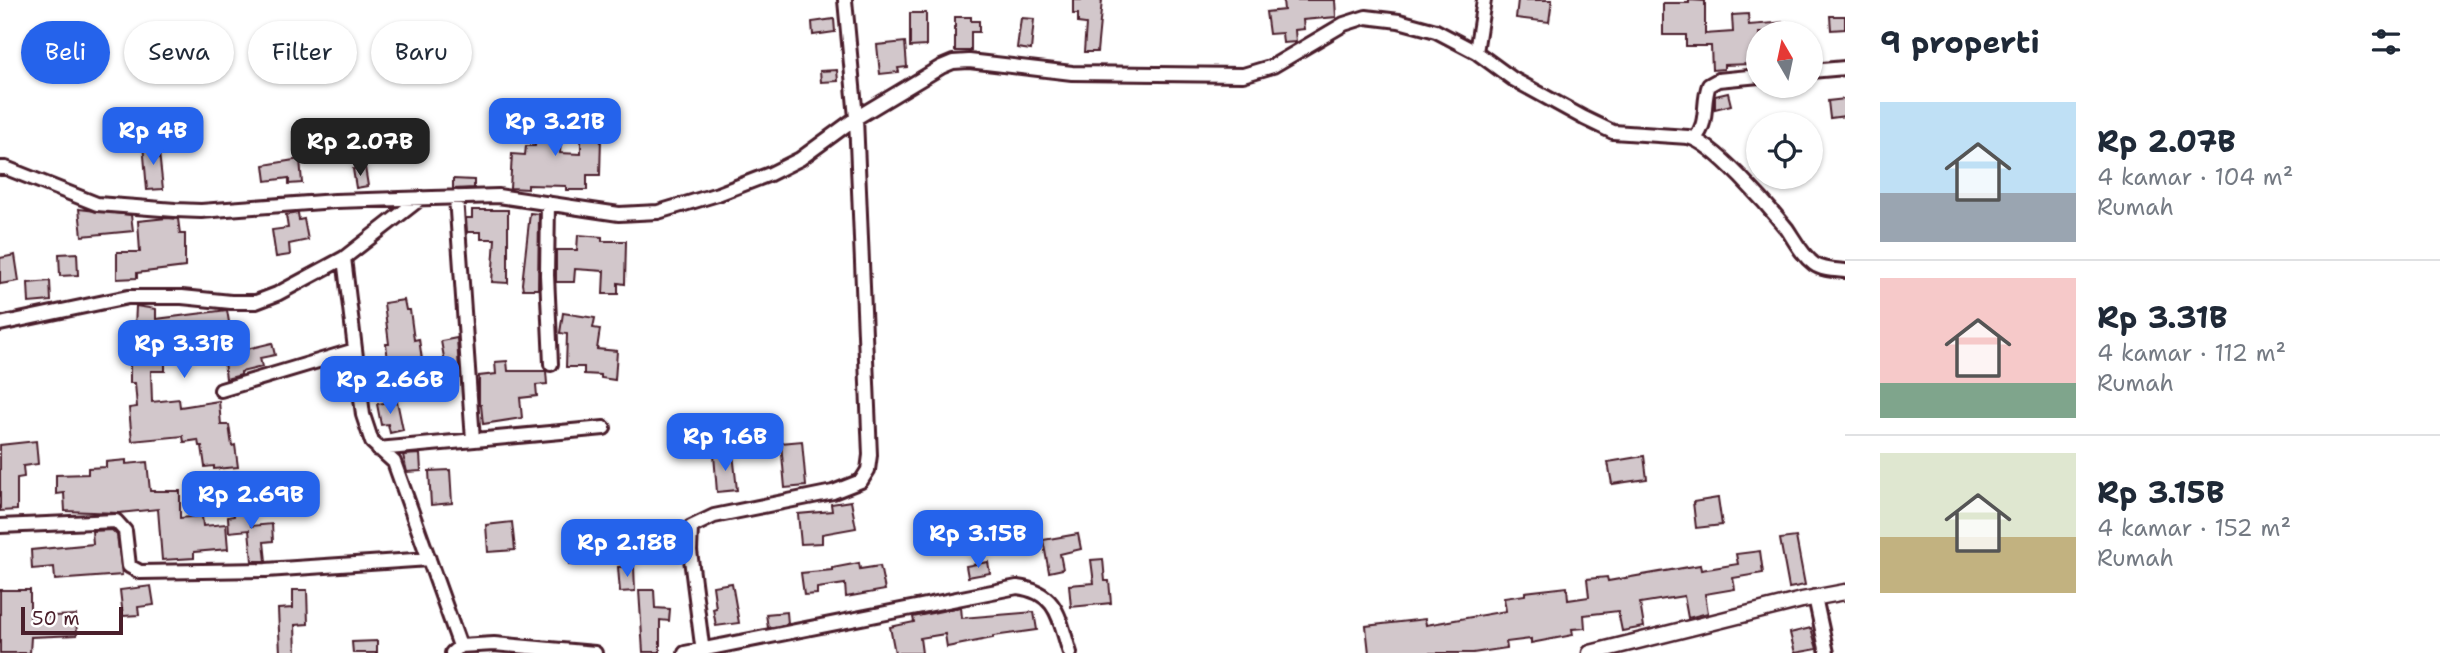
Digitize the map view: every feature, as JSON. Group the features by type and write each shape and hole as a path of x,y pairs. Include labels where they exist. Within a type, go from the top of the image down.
{"street":[{"path":"703,652 690,551 691,527 714,516 833,492 861,481 867,470 870,456 856,118 845,0"},
{"path":"1476,52 1484,0"},
{"path":"0,168 97,204 175,210 201,211 335,201 498,196 620,214 658,212 718,194 800,159 856,118 953,62 969,61 1072,73 1243,75 1273,66 1344,24 1366,17 1399,21 1436,31 1476,52 1513,79 1614,132 1695,138 1725,162 1786,228 1804,255 1815,265 1845,271"},
{"path":"1824,70 1845,68"},
{"path":"1695,138 1702,131 1709,85 1718,80 1746,77"},
{"path":"456,197 472,440"},
{"path":"0,324 128,297 182,297 256,302 277,294 344,258 421,198"},
{"path":"548,203 547,275 551,364"},
{"path":"344,258 363,415 372,442 394,462 429,559 456,650 494,644 595,653"},
{"path":"221,390 355,350"},
{"path":"378,449 604,428"},
{"path":"0,526 116,521 125,531 128,566 139,572 266,570 429,559"},
{"path":"685,653 703,652 1017,587 1042,593 1054,607 1070,653"},
{"path":"1590,653 1815,597 1845,592"},
{"path":"1815,597 1827,653"}],"building":[{"path":"1073,0 1102,0 1097,52 1084,52 1086,24 1078,23 1078,14 1073,14"},
{"path":"1283,0 1335,0 1336,17 1303,20 1304,29 1295,30 1296,42 1283,43 1282,33 1269,34 1266,12 1284,10"},
{"path":"1518,0 1552,0 1549,22 1516,18"},
{"path":"1689,0 1705,1 1705,34 1733,32 1732,15 1748,14 1746,64 1724,65 1724,69 1712,70 1711,46 1686,46 1686,35 1663,35 1663,3 1689,3"},
{"path":"910,13 926,13 926,46 910,47"},
{"path":"1830,16 1845,16 1845,29 1831,30"},
{"path":"955,17 971,17 971,21 979,21 979,32 971,32 971,51 955,51"},
{"path":"1021,18 1034,19 1031,50 1017,48"},
{"path":"834,19 835,32 813,35 812,22"},
{"path":"905,42 907,67 898,68 899,72 880,74 877,45"},
{"path":"837,70 838,81 821,82 820,71"},
{"path":"1728,93 1731,105 1715,109 1715,96"},
{"path":"1845,99 1845,116 1830,118 1828,101"},
{"path":"537,109 564,110 560,153 581,154 581,136 601,137 600,175 587,175 587,190 566,190 566,186 528,185 528,189 510,188 512,154 525,155 526,146 535,146"},
{"path":"158,143 163,189 147,190 143,144"},
{"path":"300,159 302,183 289,184 289,178 266,181 264,165"},
{"path":"365,167 368,186 356,188 353,169"},
{"path":"453,179 474,180 474,188 453,189"},
{"path":"79,209 131,215 133,231 82,236"},
{"path":"472,210 508,210 508,283 492,282 495,239 481,239 481,232 467,232 466,218 472,218"},
{"path":"298,213 299,220 304,219 308,240 289,244 290,255 276,257 272,230 288,228 286,215"},
{"path":"530,213 539,214 538,289 523,289 522,284"},
{"path":"178,219 180,234 185,234 185,267 137,273 137,278 117,279 117,252 140,252 138,221"},
{"path":"578,235 602,237 602,241 626,241 625,284 618,283 618,294 603,294 604,271 575,269 574,282 556,282 556,250 577,250"},
{"path":"77,253 78,275 60,276 59,254"},
{"path":"15,255 19,281 0,284 0,258"},
{"path":"50,281 51,301 29,303 28,283"},
{"path":"404,300 406,310 410,310 414,340 419,339 424,373 409,376 407,365 389,368 386,344 389,344 384,303"},
{"path":"136,306 156,309 156,319 227,310 234,352 272,343 275,355 260,358 262,367 226,379 224,362 213,363 212,348 208,349 206,340 182,343 183,349 165,351 165,371 151,371 152,402 179,399 180,407 219,401 221,425 229,425 238,467 205,467 202,446 199,446 198,440 184,442 183,436 132,441 129,408 137,407 135,383 130,383 130,353 123,353 124,327 135,327"},
{"path":"563,313 595,318 593,328 600,329 597,349 617,351 615,380 601,378 601,375 584,374 584,367 566,367 567,334 560,333"},
{"path":"457,338 459,371 447,374 441,341"},
{"path":"507,361 508,371 546,371 547,384 536,385 537,396 520,398 522,418 483,424 479,405 479,376 496,374 495,362"},
{"path":"397,401 403,430 390,433 388,424 381,425 377,404"},
{"path":"36,441 38,464 23,466 24,477 17,478 17,510 0,511 0,445"},
{"path":"802,441 806,486 785,488 781,443"},
{"path":"733,453 737,490 717,492 714,455"},
{"path":"420,454 421,471 407,472 403,455"},
{"path":"1644,456 1647,479 1612,484 1608,462"},
{"path":"126,460 126,464 147,462 150,491 180,491 180,518 202,516 203,526 226,524 228,549 194,552 194,558 162,560 158,509 119,513 65,511 64,493 56,494 56,475 88,474 88,468 106,467 106,462"},
{"path":"450,470 452,503 431,505 429,471"},
{"path":"1718,498 1722,525 1696,528 1693,502"},
{"path":"851,501 856,528 822,534 822,543 801,544 798,514 832,511 831,504"},
{"path":"249,504 251,526 272,524 273,541 264,542 266,561 252,561 249,530 229,532 228,517 234,516 233,505"},
{"path":"512,522 515,550 488,552 486,525"},
{"path":"112,530 117,535 122,575 55,580 54,567 32,569 31,550 93,544 92,531"},
{"path":"1078,534 1081,549 1060,554 1063,569 1049,572 1043,540"},
{"path":"1796,537 1805,585 1789,588 1780,539"},
{"path":"590,539 591,564 569,565 568,540"},
{"path":"1760,551 1763,573 1733,578 1735,589 1705,594 1708,613 1688,618 1684,596 1640,603 1644,627 1622,631 1618,611 1584,615 1585,628 1572,629 1573,635 1531,643 1531,639 1506,642 1507,648 1473,653 1369,653 1366,626 1425,619 1426,625 1506,611 1504,598 1525,595 1525,592 1567,587 1568,600 1589,597 1587,579 1607,577 1608,581 1700,565 1701,570 1738,564 1736,554"},
{"path":"1103,559 1111,603 1071,607 1069,585 1094,583 1091,560"},
{"path":"988,562 990,573 968,577 966,566"},
{"path":"859,563 860,569 880,566 885,590 846,597 845,584 817,588 817,594 804,595 801,573 832,570"},
{"path":"634,566 635,591 620,592 618,567"},
{"path":"732,583 739,623 716,626 713,586"},
{"path":"151,586 154,605 138,607 139,615 123,616 120,590"},
{"path":"0,590 30,590 30,617 76,615 77,635 31,637 30,653 0,653"},
{"path":"293,590 307,590 308,624 295,625 296,653 280,653 278,609 293,608"},
{"path":"639,590 654,590 655,608 670,609 669,621 660,620 660,652 643,652"},
{"path":"961,607 962,618 1034,612 1037,630 993,636 947,647 945,634 920,638 922,653 895,653 890,627 914,622 913,617"},
{"path":"787,612 788,624 768,628 766,614"},
{"path":"1811,628 1817,649 1795,653 1790,633"},
{"path":"377,641 377,653 353,653 352,642"}]}
